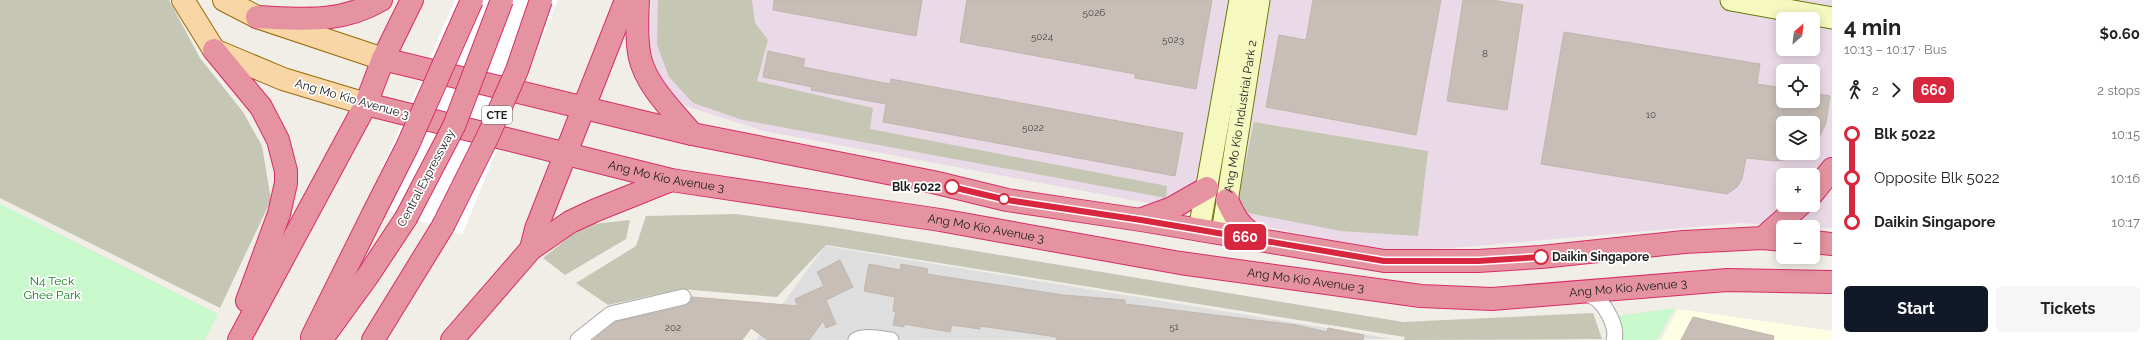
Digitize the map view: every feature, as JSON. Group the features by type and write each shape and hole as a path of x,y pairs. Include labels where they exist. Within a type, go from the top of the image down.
{"highway":[{"path":"257,17 322,19 360,12 381,0"},
{"path":"239,340 366,104 383,59 412,0"},
{"path":"312,340 407,147 472,0"},
{"name":"Central Expressway","path":"321,340 367,277 406,218 454,126 502,0"},
{"name":"CTE","path":"373,340 399,300 443,226 488,136 514,76 542,0"},
{"path":"530,249 536,228 626,0"},
{"path":"638,0 637,18 640,59 657,92 692,134"},
{"path":"214,50 261,107 278,140 286,171 286,183 279,214 233,340"},
{"path":"383,59 692,134 933,182 1007,200 1222,233 1384,261 1486,261 1684,242 1773,239 1794,212"},
{"name":"Ang Mo Kio Avenue 3","path":"366,104 670,180 940,220 1180,263 1406,294 1492,299 1727,280 1832,282"},
{"path":"1820,184 1832,169"},
{"path":"452,340 530,249 570,222 670,180"},
{"path":"1141,220 1172,208 1206,188"},
{"path":"1227,200 1234,215 1244,230 1261,240"},
{"path":"1820,243 1832,244"},
{"path":"1406,294 1395,286 1393,278 1398,268 1408,262"}],"main road":[{"path":"183,0 214,50"},
{"path":"224,0 257,17 383,59"},
{"name":"Ang Mo Kio Avenue 3","path":"214,50 283,79 366,104"}],"street":[{"name":"Ang Mo Kio Industrial Park 2","path":"1199,230 1240,0"},
{"name":"Ang Mo Kio Industrial Park 2","path":"1222,233 1259,0"},
{"path":"1731,0 1832,18"},
{"path":"1582,291 1596,299 1605,308 1612,322 1616,336 1614,340"},
{"path":"578,340 610,314 683,297"},
{"path":"856,340 868,338 891,340"}],"shaded area":[{"path":"0,0 169,0 200,58 243,112 262,146 271,200 220,308 0,198"},
{"path":"651,0 1832,0 1832,228 1820,227 1820,220 1776,220 1776,225 1740,223 1453,248 1385,251 1179,209 764,131 688,107 664,91 658,78 650,50"},
{"path":"658,0 752,0 755,23 768,40 757,81 873,108 870,129 1167,186 1166,198 743,120 693,103 669,77 657,45"},
{"path":"1254,122 1428,151 1418,236 1341,231 1248,213 1238,199"},
{"path":"736,214 831,227 1403,322 1593,313 1602,339 1404,340 1405,337 826,245 777,297 681,289 608,305 576,283 636,246 646,216"},
{"path":"630,220 626,239 565,275 543,258 573,234 593,224"},
{"path":"825,246 1394,339 756,340"},
{"path":"1678,309 1832,331 1832,340 1661,340"}],"green space":[{"name":"N4 Teck Ghee Park","path":"0,204 218,314 205,340 0,340"},
{"path":"1675,308 1657,340 1622,340 1616,316"}],"pier":[{"path":"455,0 558,0 462,235 367,203"}],"building":[{"path":"774,0 922,0 916,36 773,10"},
{"path":"967,0 1212,0 1196,89 1135,78 1135,74 960,42"},
{"path":"1313,0 1441,0 1416,135 1266,107 1279,35 1306,40"},
{"path":"1463,0 1492,0 1523,5 1507,110 1447,101"},
{"path":"1564,32 1760,64 1757,84 1776,87 1776,108 1820,108 1820,94 1830,96 1826,123 1820,135 1820,116 1776,116 1776,160 1783,160 1774,161 1746,158 1742,179 1737,187 1727,194 1541,164"},
{"path":"768,51 805,59 803,67 890,84 891,79 1183,133 1175,176 883,122 886,104 811,90 812,87 763,77"},
{"path":"840,260 853,287 826,300 836,324 826,328 823,321 809,340 768,340 751,328 742,340 593,340 615,322 685,306 689,303 692,297 798,306 795,299 824,286 817,272"},
{"path":"869,264 900,270 901,264 928,269 927,274 1063,295 1125,300 1125,304 1296,325 1327,332 1328,328 1364,335 1363,340 1056,340 1057,337 980,326 980,329 952,325 950,332 904,324 904,327 893,325 896,312 893,311 895,297 864,291"},
{"path":"1693,317 1774,336 1773,340 1681,340"}],"bus line":[{"name":"660","path":"952,187 1007,200 1228,234 1384,261 1478,261 1541,257"}],"place":[{"name":"Blk 5022","path":"952,187"},
{"name":"Daikin Singapore","path":"1541,257"}]}
